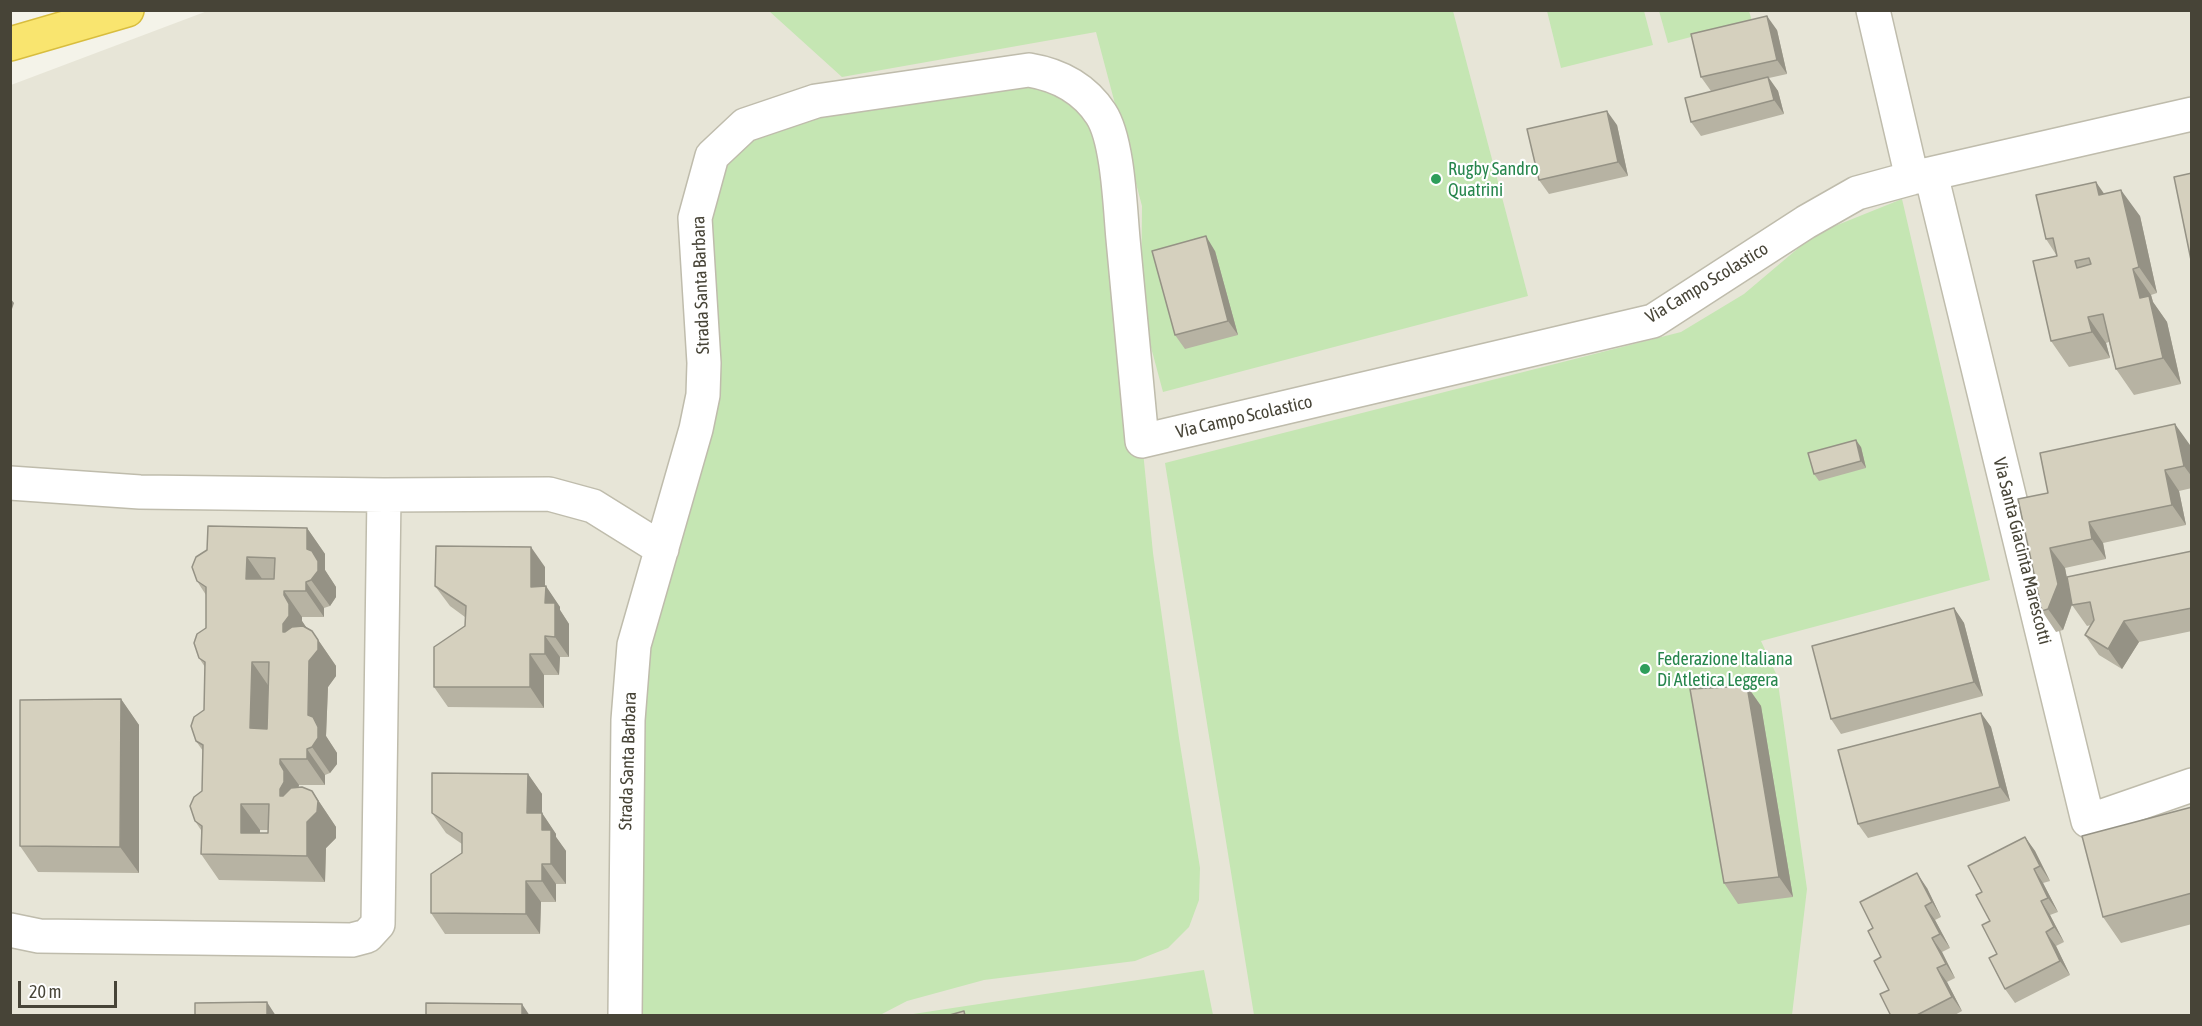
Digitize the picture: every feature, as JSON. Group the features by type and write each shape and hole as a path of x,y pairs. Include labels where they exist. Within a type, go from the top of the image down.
{"highway":[{"path":"10,44 127,10"}],"street":[{"path":"1873,10 1922,176"},
{"name":"Strada Santa Barbara","path":"625,1016 628,720 634,645 696,429 703,395 704,363 695,218 712,156 745,125 816,101 1029,70 1062,78 1090,99 1102,115 1111,133 1142,441"},
{"name":"Via Campo Scolastico","path":"1142,441 1653,321 1806,222 1857,193 2192,114"},
{"name":"Via Santa Giacinta Marescotti","path":"1922,176 2088,821 2192,785"},
{"path":"10,483 140,492 384,495 549,494 593,506 662,549"},
{"path":"10,930 39,936 352,940 367,936 378,924 384,495"}],"shaded area":[{"path":"210,10 2191,11 2191,1015 11,1015 11,85"}],"green space":[{"path":"769,11 1453,11 1528,296 1163,392 1141,310 1142,206 1096,32 842,77"},
{"path":"1547,11 1644,11 1653,45 1561,68"},
{"path":"1659,11 1749,11 1752,21 1668,43"},
{"path":"1029,70 1090,99 1142,441 1153,553 1200,868 1199,900 1189,927 1168,948 1135,961 984,980 907,1001 880,1015 625,1016 628,720 696,429 695,218 745,125"},
{"path":"1902,199 1990,580 1761,641 1777,676 1807,889 1792,1015 1254,1015 1165,463 1681,332 1744,294 1815,234"},
{"path":"1204,970 1213,1015 911,1016 913,1014"}],"building":[{"path":"1767,16 1777,60 1701,77 1691,34"},
{"path":"1768,77 1774,100 1691,122 1685,98"},
{"path":"1607,111 1618,162 1539,180 1527,129"},
{"path":"2192,173 2192,265 2174,177"},
{"path":"2096,182 2099,195 2121,190 2139,267 2133,269 2140,298 2149,296 2163,358 2116,369 2103,314 2088,317 2092,332 2051,341 2033,261 2057,256 2053,238 2046,239 2036,195","holes":["2089,258 2091,264 2077,268 2075,261"]},
{"path":"1206,236 1228,321 1175,335 1152,251"},
{"path":"2175,424 2184,466 2165,470 2172,505 2089,522 2092,539 2050,548 2058,584 2048,609 2042,611 2018,499 2048,493 2040,453"},
{"path":"1856,440 1861,461 1814,474 1808,453"},
{"path":"208,526 307,528 307,549 312,551 318,561 318,571 311,580 306,582 306,591 284,591 289,604 289,616 283,624 283,632 292,627 303,626 312,631 318,640 318,650 309,661 308,715 313,717 318,727 318,738 312,747 307,749 307,759 280,759 284,771 284,782 280,789 280,796 291,788 302,787 312,791 318,801 317,812 307,822 307,856 201,854 202,826 195,821 190,806 194,797 202,791 203,745 196,741 191,726 194,717 204,710 205,662 199,658 194,643 197,634 206,628 206,587 197,581 192,567 196,557 207,550","holes":["247,557 275,558 274,579 246,579","252,662 269,662 267,729 250,728","241,804 269,804 268,833 241,833"]},
{"path":"436,546 531,547 531,587 546,586 545,603 555,603 555,637 545,636 545,654 530,654 530,687 434,687 434,647 465,626 466,606 435,586"},
{"path":"2192,551 2192,608 2124,621 2108,649 2085,635 2094,620 2090,602 2072,605 2067,577"},
{"path":"1954,608 1974,682 1831,719 1812,646"},
{"path":"1747,686 1779,877 1724,883 1690,689"},
{"path":"121,699 120,847 20,846 20,700"},
{"path":"1981,713 2000,787 1858,824 1838,750"},
{"path":"432,773 528,774 527,813 542,813 542,830 551,830 551,864 542,864 542,881 526,881 526,914 431,913 431,874 462,853 462,833 432,813"},
{"path":"2192,807 2192,893 2103,917 2082,836"},
{"path":"2025,837 2040,866 2034,869 2048,898 2041,901 2054,927 2046,932 2060,961 2005,989 1989,958 1997,954 1982,925 1990,921 1976,895 1982,892 1968,866"},
{"path":"1917,873 1932,902 1925,906 1940,934 1932,938 1946,964 1937,968 1952,997 1915,1016 1891,1016 1880,994 1889,990 1874,961 1881,957 1868,931 1873,928 1860,902"},
{"path":"267,1002 267,1016 195,1016 195,1003"},
{"path":"426,1003 522,1004 522,1016 426,1016"},
{"path":"964,1011 965,1016 946,1016"}],"place":[{"name":"Rugby Sandro Quatrini","path":"1436,179"},
{"name":"Federazione Italiana Di Atletica Leggera","path":"1645,669"}]}
